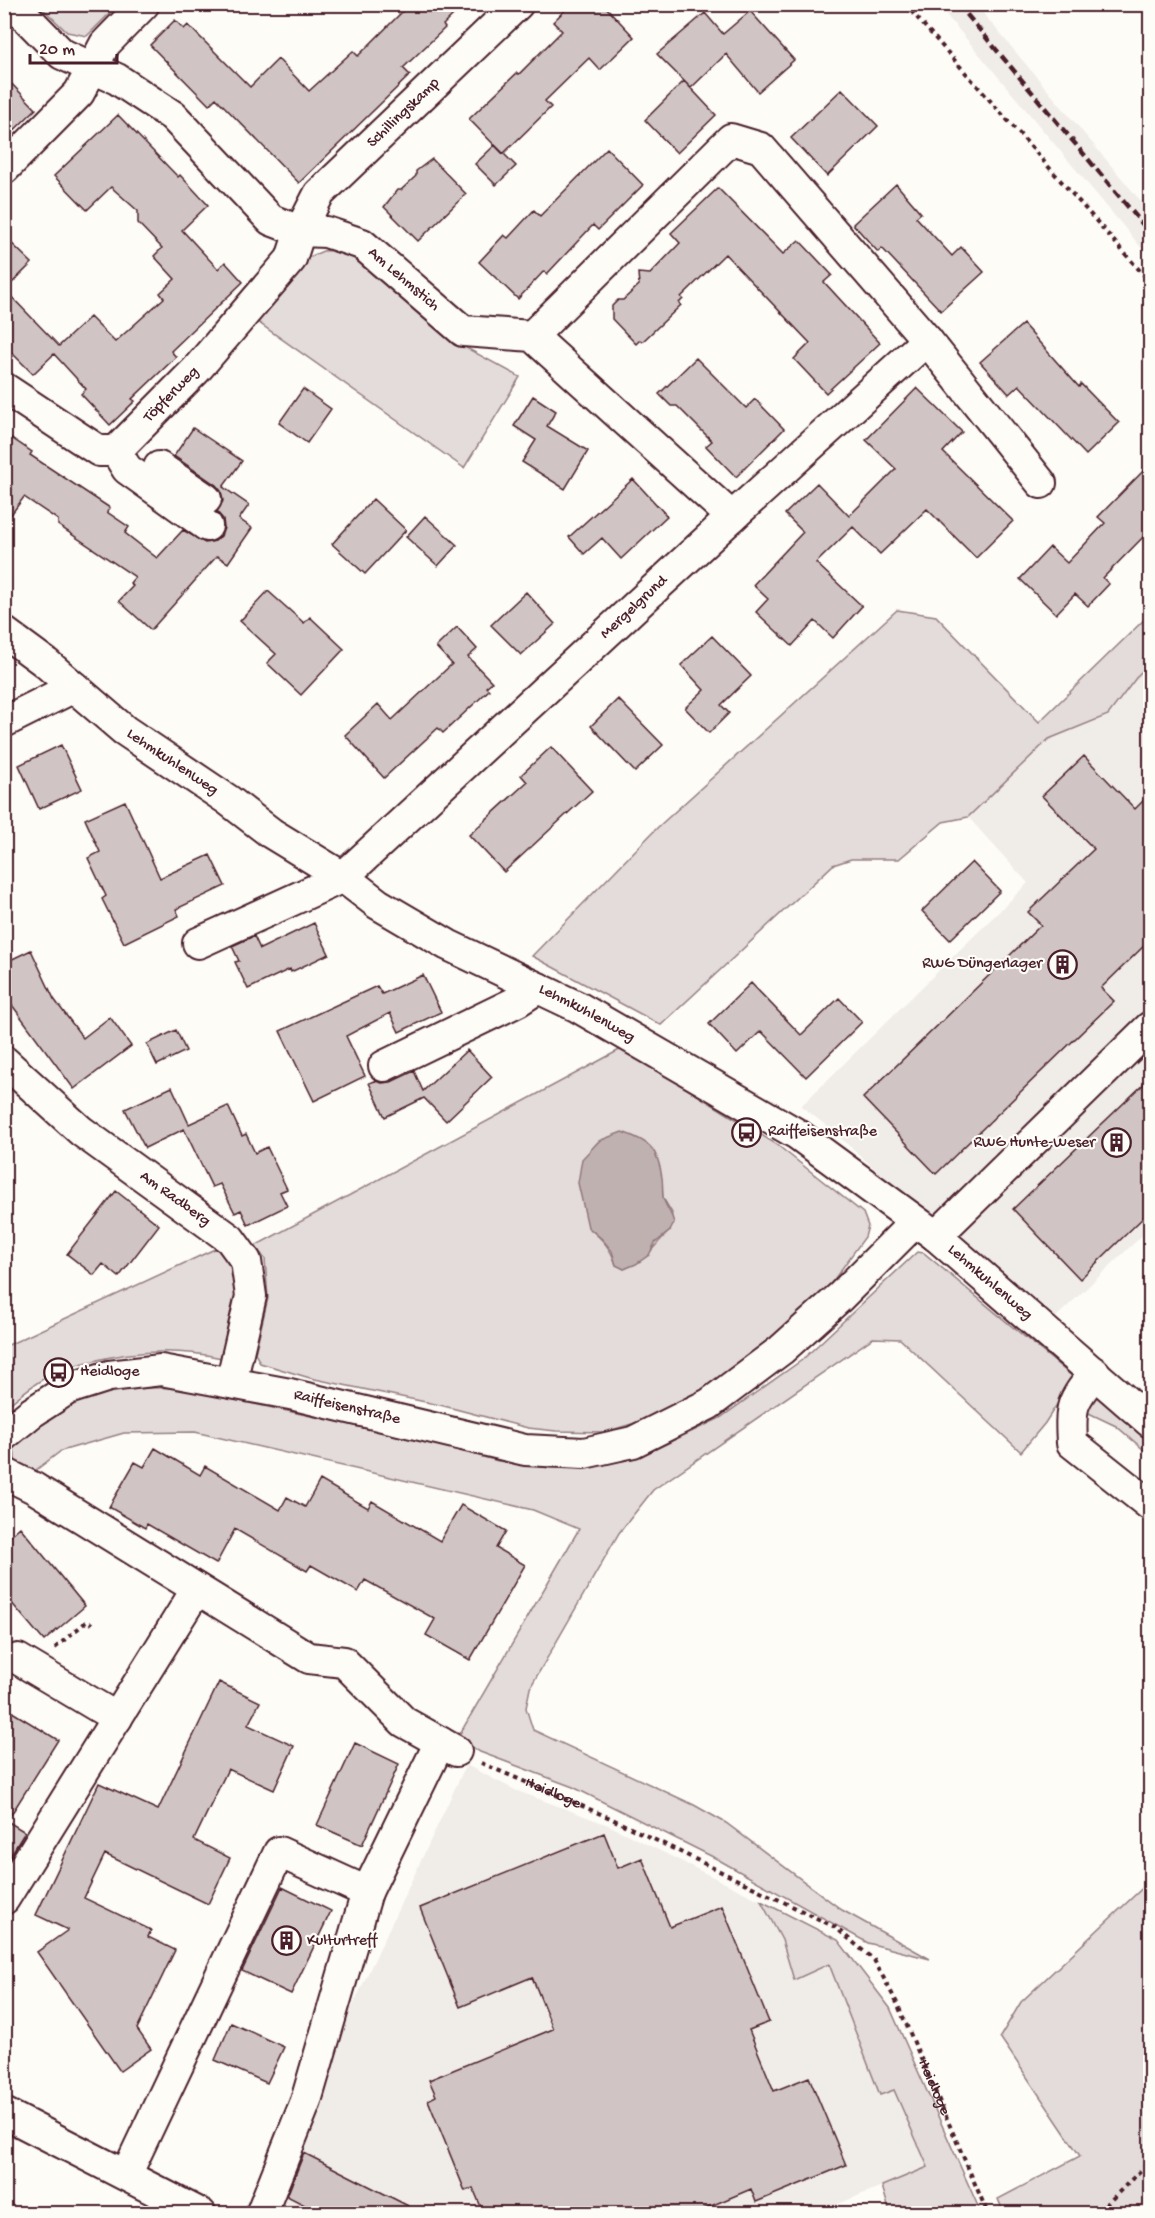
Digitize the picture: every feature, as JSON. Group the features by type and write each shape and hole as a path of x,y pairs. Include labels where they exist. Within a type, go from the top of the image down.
{"street":[{"name":"Am Lehmstich","path":"13,4 62,54 117,78 173,116 271,220 300,231 326,232 362,244 463,331 532,336"},
{"path":"4,170 79,93 105,44 144,4"},
{"name":"Schillingskamp","path":"300,231 319,194 518,4"},
{"path":"732,517 532,336 731,139 761,148 927,340 1041,483"},
{"name":"Töpferweg","path":"120,447 195,370 291,259 300,231"},
{"name":"Mergelgrund","path":"198,943 343,878 732,517 927,340"},
{"path":"4,388 99,451 120,447 206,512"},
{"name":"Lehmkuhlenweg","path":"4,632 46,663 124,730 378,904 448,945 578,1007 774,1119 925,1229 1095,1373 1146,1409"},
{"path":"4,722 74,687"},
{"path":"384,1066 538,988"},
{"name":"Raiffeisenstraße","path":"4,1435 31,1413 68,1389 109,1376 161,1370 290,1394 525,1450 584,1453 633,1442 709,1404 781,1350 840,1297 925,1229 1150,1027"},
{"name":"Am Radberg","path":"4,1061 81,1131 230,1239 246,1261 251,1296 231,1383"},
{"path":"1095,1373 1077,1395 1071,1415 1072,1443 1150,1505"},
{"path":"4,1473 34,1488 309,1658 345,1662 404,1722 448,1747 367,1892 306,2101 261,2214"},
{"path":"4,1899 197,1589"},
{"path":"18,1659 117,1718"},
{"path":"126,2175 279,1852 367,1892"},
{"path":"4,2113 201,2214"}],"path":[{"path":"905,4 1107,230 1150,282"},
{"path":"50,1652 87,1621 92,1624"},
{"name":"Heidloge","path":"448,1747 608,1817 835,1927 874,1960 897,2003 988,2214"},
{"path":"1103,2214 1105,2206 1150,2161"}],"shaded area":[{"path":"39,5 118,5 87,36 67,32"},
{"path":"938,5 976,5 1150,212 1150,258"},
{"path":"345,250 363,258 448,338 520,377 464,468 255,320 309,257 323,251"},
{"path":"897,610 936,616 1039,722 1150,614 1150,664 1139,674 1108,715 1049,739 968,817 943,822 899,859 851,859 833,865 661,1025 532,956 658,827"},
{"path":"1150,664 1150,1228 1055,1318 964,1250 832,1130 801,1106 1028,883 968,817 1049,739 1108,714 1139,674"},
{"path":"625,1047 645,1063 776,1144 863,1213 868,1226 865,1237 816,1304 704,1393 662,1415 605,1432 528,1428 440,1405 310,1378 260,1363 255,1353 268,1298 265,1259 255,1246","holes":["662,1179 663,1198 672,1213 670,1231 639,1262 624,1269 616,1265 605,1244 588,1227"]},
{"path":"622,1132 639,1139 651,1147 655,1153 660,1168 663,1197 674,1223 670,1231 655,1243 649,1255 624,1269 616,1265 612,1251 588,1227 578,1183 582,1159 599,1141"},
{"path":"217,1248 229,1260 240,1278 222,1358 188,1353 155,1352 106,1358 62,1369 32,1386 5,1408 4,1347"},
{"path":"917,1252 924,1253 1074,1378 1045,1423 1021,1452 900,1339 873,1338 653,1490 619,1533 530,1688 526,1708 533,1730 694,1805 726,1823 842,1910 930,1959 868,1943 717,1859 573,1787 480,1752 458,1737 579,1529 533,1510 195,1432 124,1433 61,1451 36,1470 16,1466 14,1447 65,1407 92,1396 120,1390 163,1388 178,1388 410,1437 498,1461 550,1468 588,1467 637,1458 720,1418 802,1360"},
{"path":"1093,1387 1150,1436 1150,1455 1116,1426 1078,1408"},
{"path":"466,1765 515,1790 608,1825 761,1901 782,1940 794,1979 829,1964 880,2095 894,2089 928,2167 816,2213 273,2214 316,2084"},
{"path":"1150,1881 1150,2213 1004,2213 998,2199 1080,2156 1000,2037 1021,2002"},
{"path":"761,1901 838,1940 890,2008 981,2213 890,2213 882,2186 928,2167 894,2090 880,2095 829,1964 794,1980 782,1940"}],"building":[{"path":"410,4 464,4 443,25 445,28 403,68 410,75 299,183 216,98 209,105 150,45 175,20 184,29 188,25 250,87 278,59 309,91 353,51 358,56"},
{"path":"571,4 603,4 634,37 600,70 589,58 545,101 551,107 503,154 469,119 562,31 553,22"},
{"path":"750,11 794,60 758,92 726,54 691,88 657,54 705,13 723,34"},
{"path":"4,76 36,109 4,140"},
{"path":"684,81 716,115 677,153 645,120"},
{"path":"842,89 878,126 827,176 791,138"},
{"path":"118,115 208,205 182,230 218,269 225,262 243,282 171,351 176,357 132,399 135,401 110,425 81,394 86,389 54,354 33,374 4,345 4,236 32,263 5,290 59,346 90,317 115,342 164,298 160,293 175,279 154,256 162,248 138,223 138,211 111,187 87,210 54,176"},
{"path":"495,145 516,166 496,185 475,164"},
{"path":"607,148 643,185 598,230 593,225 547,274 544,271 518,299 479,262 504,235 508,238 534,210 540,216"},
{"path":"432,159 466,194 418,241 384,207 397,190 401,190 416,176 416,171"},
{"path":"896,184 921,213 916,217 952,256 961,247 984,272 941,311 882,248 878,252 853,224"},
{"path":"718,188 783,254 799,240 832,275 824,282 880,343 826,393 794,359 810,343 725,254 681,297 683,299 679,303 681,305 642,342 640,340 636,344 612,319 612,306 618,300 623,300 639,285 638,273 650,274 680,243 671,233"},
{"path":"1023,324 1079,387 1081,384 1119,423 1086,455 1019,385 1009,394 980,362"},
{"path":"696,358 746,408 755,399 784,429 736,477 706,446 712,441 677,406 671,406 659,394"},
{"path":"917,388 962,432 943,452 1013,521 976,558 927,509 880,554 853,527 816,563 862,606 833,638 815,621 792,646 756,612 768,599 753,585 803,532 785,514 817,483 849,516 896,469 866,440"},
{"path":"303,389 331,409 307,443 279,423"},
{"path":"533,396 556,411 547,426 588,451 565,489 522,462 536,440 514,426"},
{"path":"193,428 242,461 223,487 249,505 239,519 252,528 228,563 217,556 151,630 119,601 133,586 130,583 135,577 58,525 58,520 24,497 4,524 4,433 32,452 30,455 110,508 107,512 129,527 125,533 157,558 183,530 205,543 215,541 221,536 224,528 223,519 217,512 223,501 221,491 216,485 174,456"},
{"path":"1150,464 1150,530 1103,578 1109,584 1088,606 1075,594 1056,614 1020,579 1050,547 1067,563 1105,523 1098,517"},
{"path":"633,479 667,516 621,559 602,538 584,554 569,537"},
{"path":"373,499 406,530 365,574 332,544"},
{"path":"425,516 457,545 438,566 406,537"},
{"path":"268,591 304,623 310,617 344,649 301,695 267,663 276,654 240,621"},
{"path":"526,592 555,624 521,655 491,625"},
{"path":"457,627 477,649 468,657 492,682 486,687 489,690 443,733 438,728 384,778 345,735 378,704 392,720 452,664 436,647"},
{"path":"712,636 751,676 721,705 729,713 709,733 685,708 704,690 681,665"},
{"path":"618,699 663,745 635,772 591,726"},
{"path":"61,745 82,789 39,809 19,765"},
{"path":"551,747 592,791 504,872 469,835 527,782 521,775"},
{"name":"RWG Düngerlager","path":"1084,756 1135,809 1150,794 1150,940 1101,988 1114,1001 936,1174 863,1098 1041,925 1028,912 1094,849 1042,796"},
{"path":"125,801 160,878 210,855 225,886 176,909 179,916 124,943 102,899 106,896 88,858 100,852 85,819"},
{"path":"972,862 1000,891 950,940 922,911"},
{"path":"314,923 329,954 248,989 235,962 239,961 232,946 254,936 260,949"},
{"path":"31,950 54,999 83,1038 110,1017 131,1046 74,1089 12,1005 4,1009 4,963"},
{"path":"423,975 441,1012 399,1032 390,1013 346,1036 365,1076 314,1101 280,1031 377,986 382,994"},
{"path":"751,983 801,1035 839,998 862,1022 806,1077 761,1031 737,1054 709,1024"},
{"path":"176,1030 186,1051 157,1065 147,1044"},
{"path":"467,1050 492,1077 446,1121 424,1098 385,1117 369,1083 391,1082 414,1071 423,1091"},
{"name":"RWG Hunte-Weser","path":"1150,1078 1150,1211 1080,1279 1013,1209"},
{"path":"172,1087 189,1124 228,1106 242,1136 246,1134 255,1153 267,1147 287,1189 280,1192 287,1206 248,1225 241,1210 235,1213 220,1184 212,1187 184,1129 145,1148 125,1109"},
{"path":"116,1191 159,1225 119,1277 103,1264 94,1275 67,1254"},
{"path":"155,1448 200,1475 205,1466 280,1510 287,1497 305,1507 320,1480 368,1508 372,1501 440,1541 461,1505 506,1531 496,1548 525,1565 470,1660 426,1635 435,1619 365,1580 358,1592 311,1565 307,1571 235,1529 216,1564 147,1524 145,1528 109,1507 135,1462 144,1467"},
{"path":"20,1527 85,1606 44,1641 4,1594 4,1541"},
{"path":"219,1682 260,1702 248,1725 294,1746 274,1790 228,1769 194,1840 230,1858 208,1904 105,1854 84,1898 151,1930 148,1937 175,1950 137,2029 151,2049 120,2071 37,1952 68,1930 36,1915 99,1783 158,1810"},
{"path":"4,1707 58,1740 7,1821 25,1832 4,1866"},
{"path":"355,1743 399,1764 362,1845 317,1825"},
{"path":"604,1833 618,1868 642,1858 670,1927 722,1906 769,2022 749,2030 774,2091 809,2077 846,2165 756,2202 751,2189 692,2214 546,2214 543,2205 523,2214 484,2214 473,2188 465,2191 428,2100 436,2096 429,2080 553,2029 532,1977 460,2007 420,1908"},
{"name":"Kulturtreff","path":"282,1887 331,1911 291,1994 242,1971"},
{"path":"231,2023 284,2047 267,2083 215,2060"},
{"path":"304,2153 424,2214 322,2214 287,2196"}],"railway":[{"path":"958,4 1150,233"}],"place":[{"name":"RWG Düngerlager","path":"1063,964"},
{"name":"Raiffeisenstraße","path":"747,1132"},
{"name":"RWG Hunte-Weser","path":"1116,1143"},
{"name":"Heidloge","path":"59,1372"},
{"name":"Kulturtreff","path":"286,1941"}]}
